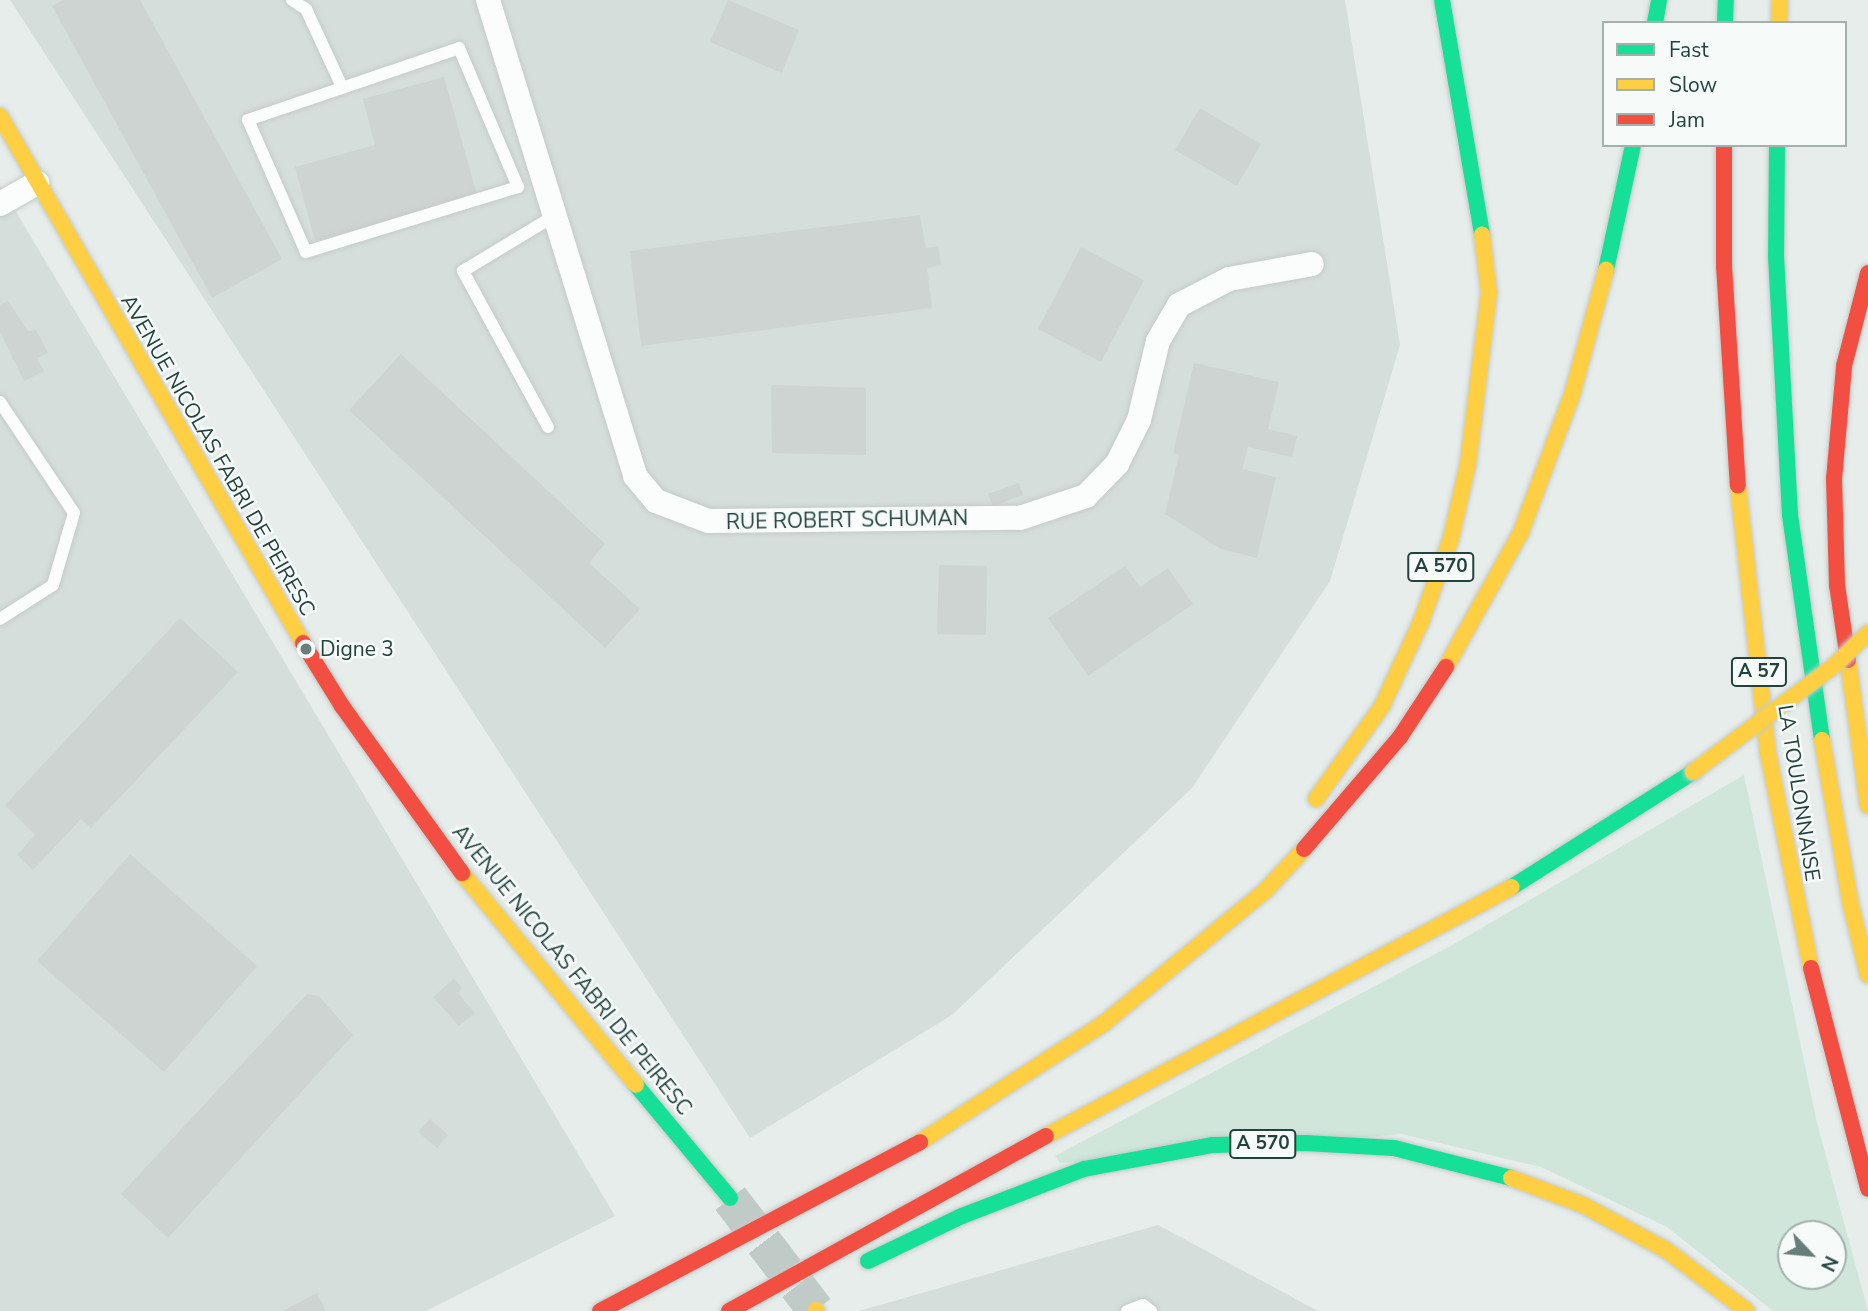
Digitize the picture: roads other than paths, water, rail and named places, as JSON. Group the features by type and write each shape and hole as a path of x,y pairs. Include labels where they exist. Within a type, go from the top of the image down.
{"main road":[{"name":"A 570","path":"1306,811 1343,765 1382,706 1421,622 1451,538 1468,464 1489,293 1478,193 1442,0"},
{"path":"1656,21 1659,0"},
{"path":"1725,21 1726,0"},
{"path":"1779,21 1780,0"},
{"name":"AVENUE NICOLAS FABRI DE PEIRESC","path":"0,116 246,550 342,706 477,894 730,1198"},
{"name":"A 570","path":"600,1311 890,1160 1103,1024 1283,872 1401,737 1461,645 1521,532 1572,395 1614,239 1633,147"},
{"name":"LA TOULONNAISE","path":"1724,147 1724,266 1737,480 1768,753 1800,923 1868,1189"},
{"name":"LA TOULONNAISE","path":"1777,147 1776,256 1790,515 1821,729 1851,906 1868,975"},
{"path":"1868,272 1844,366 1834,479 1837,585 1868,806"},
{"path":"729,1311 941,1192 1485,904 1693,772 1835,665 1868,633"},
{"name":"A 570","path":"1103,1024 1235,892"},
{"name":"A 570","path":"852,1269 962,1216 1084,1170 1212,1146 1305,1143 1394,1148 1501,1175 1583,1205 1666,1250 1747,1311"}],"street":[{"name":"RUE ROBERT SCHUMAN","path":"488,0 635,476 656,501 708,521 1020,519 1086,496 1117,464 1139,420 1158,341 1179,305 1229,279 1312,264"},
{"path":"0,204 37,183"}],"lane":[{"path":"292,0 306,9 342,88"},
{"path":"459,48 518,187 306,252 248,120 342,88 459,48"},
{"path":"548,427 463,271 554,216"},
{"path":"0,402 74,513 53,586 0,619"},
{"path":"1127,1311 1143,1305 1151,1311"}],"tunnel":[{"path":"730,1198 816,1310"}],"place":[{"name":"Digne 3","path":"306,649"}]}
